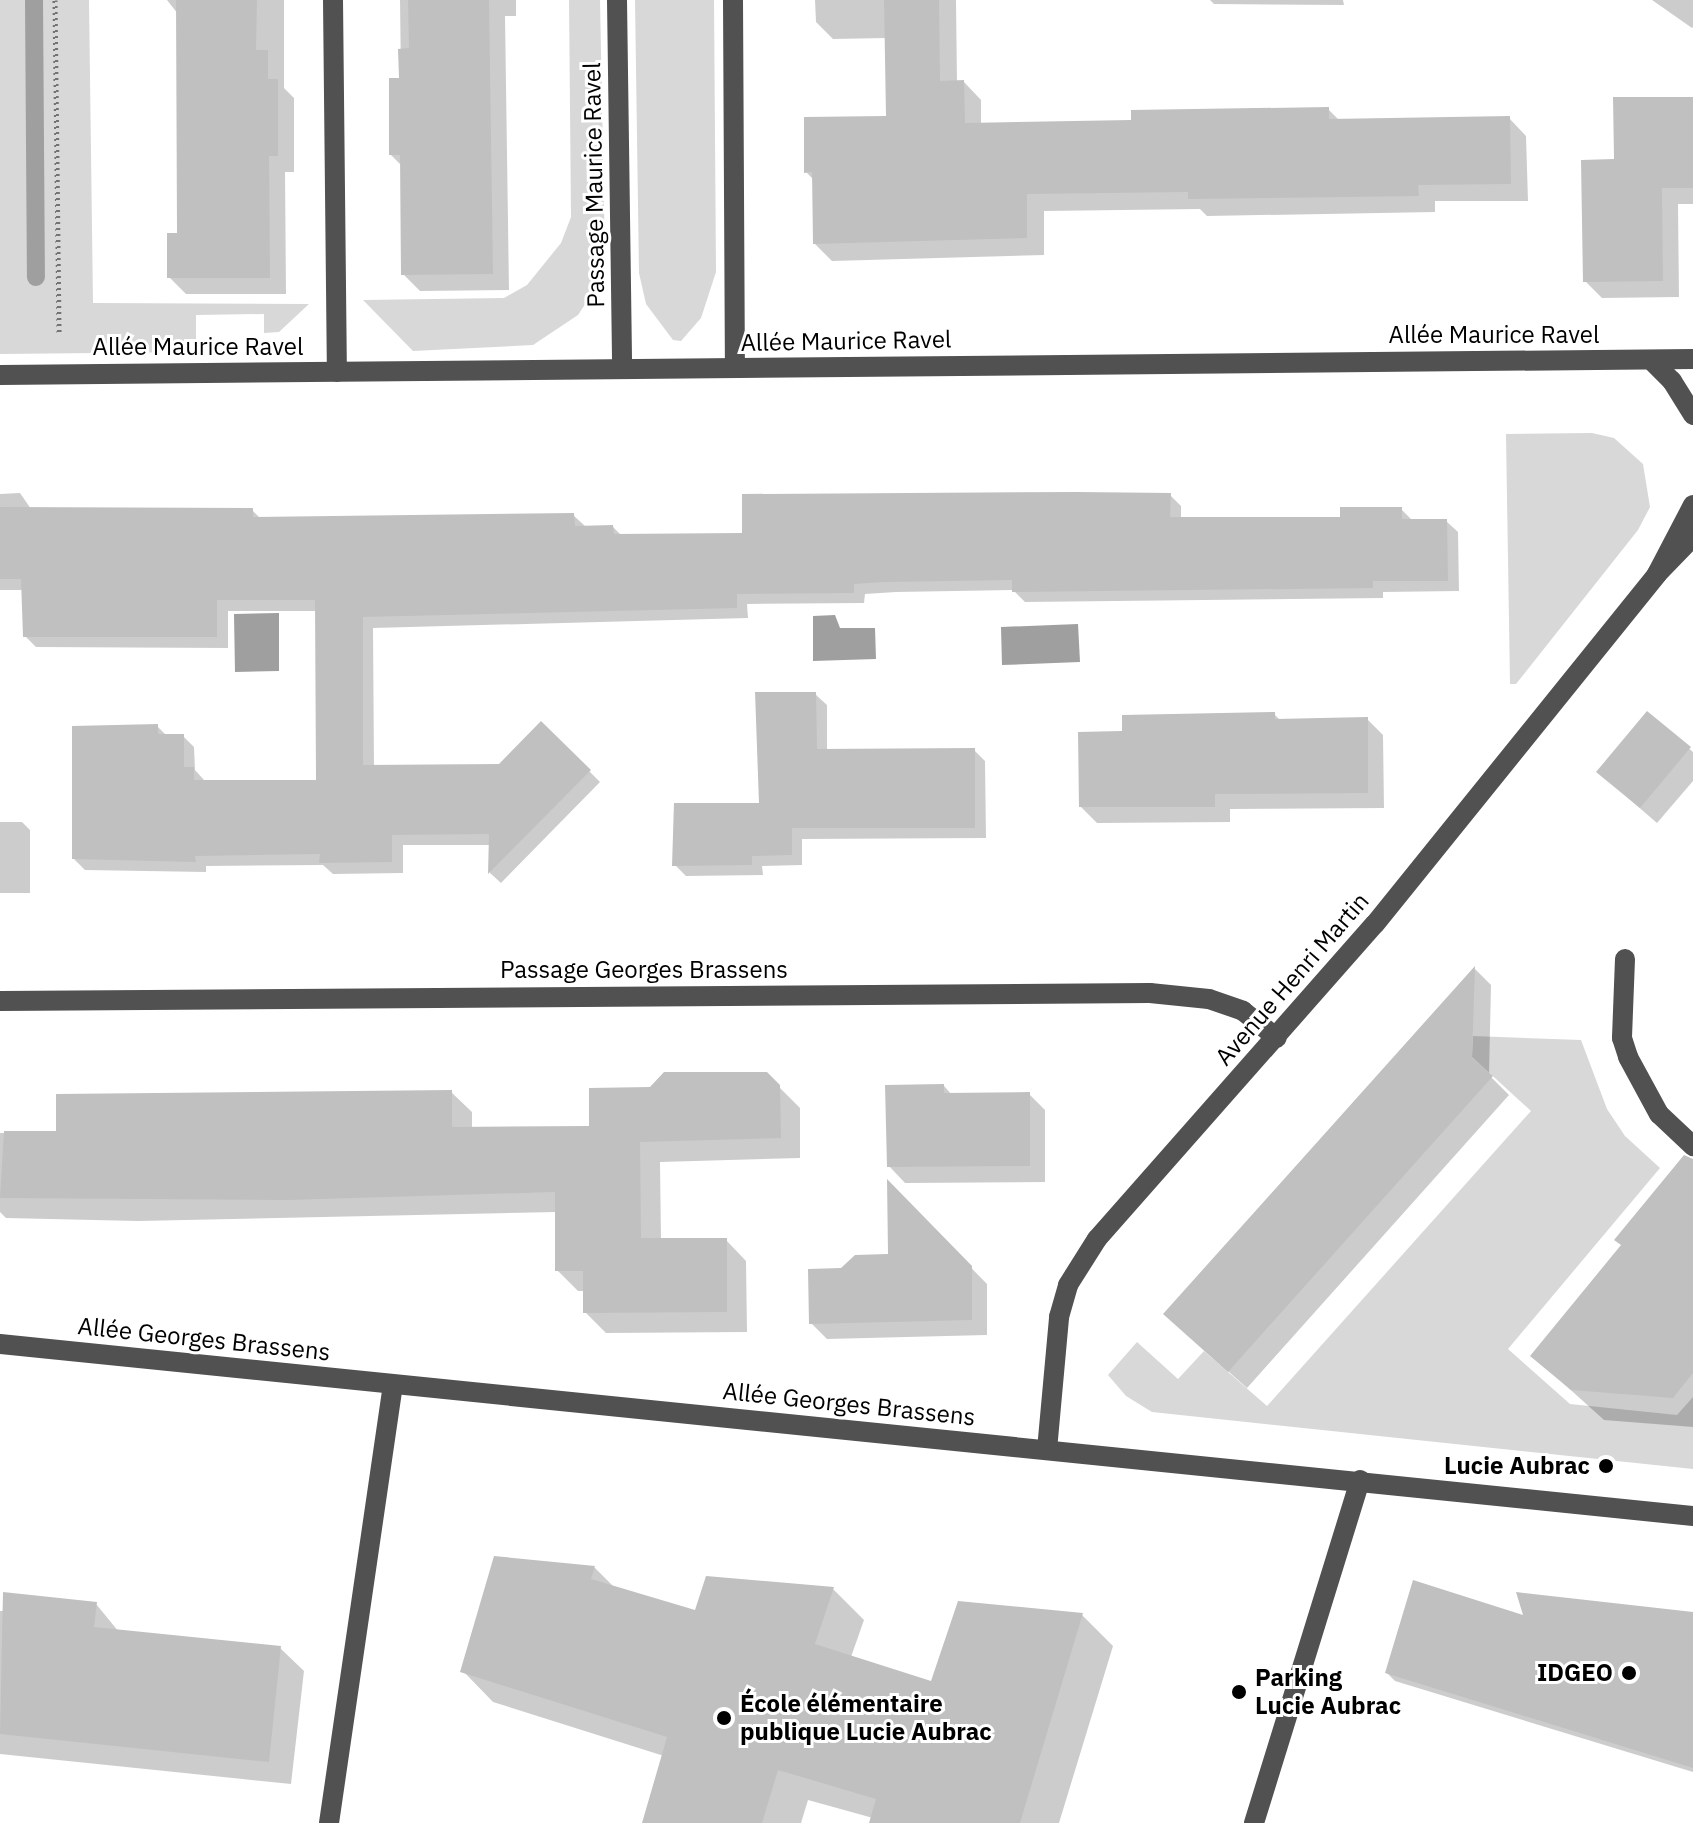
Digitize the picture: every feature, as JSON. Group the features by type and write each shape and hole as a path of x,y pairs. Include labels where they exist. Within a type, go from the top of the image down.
{"street":[{"path":"333,0 337,372"},
{"name":"Passage Maurice Ravel","path":"617,0 622,369"},
{"path":"733,0 735,368"},
{"name":"Allée Maurice Ravel","path":"0,375 1693,359"},
{"path":"1651,360 1672,381 1693,415"},
{"name":"Avenue Henri Martin","path":"1657,574 1693,505"},
{"name":"Avenue Henri Martin","path":"1047,1450 1054,1346 1068,1285 1097,1239 1277,1038 1502,770 1657,574 1693,537"},
{"path":"1625,959 1622,1038 1628,1057 1659,1114 1693,1146"},
{"name":"Passage Georges Brassens","path":"0,1001 1150,993 1220,1003 1243,1011 1277,1038"},
{"name":"Allée Georges Brassens","path":"0,1344 1693,1516"},
{"path":"329,1823 393,1386"},
{"path":"1254,1823 1360,1480"}],"path":[{"path":"55,0 60,374"}],"shaded area":[{"path":"0,0 89,0 93,303 309,304 279,332 264,333 264,314 196,315 196,352 0,354"},
{"path":"569,0 600,0 605,257 598,285 578,315 533,345 413,351 363,300 504,298 527,285 561,243 571,217"},
{"path":"635,0 714,0 716,272 701,318 681,341 673,340 646,304 639,273"},
{"path":"1592,433 1614,438 1643,464 1650,507 1638,530 1516,684 1510,684 1506,434"},
{"path":"279,613 279,671 235,672 234,614"},
{"path":"835,615 840,628 875,628 876,659 813,661 813,616"},
{"path":"1078,624 1080,662 1002,665 1001,627"},
{"path":"1473,1036 1581,1040 1607,1109 1625,1136 1660,1168 1508,1349 1570,1404 1677,1415 1693,1397 1693,1469 1152,1412 1126,1396 1108,1375 1137,1342 1178,1379 1204,1351 1267,1406 1531,1111 1472,1057"}],"building":[{"path":"176,0 257,0 256,50 268,50 268,79 278,79 278,156 269,156 270,278 167,278 167,233 177,233"},
{"path":"408,0 489,0 493,274 401,275 400,155 389,155 389,78 399,78 398,49 409,48"},
{"path":"884,0 939,0 940,81 964,80 965,123 1131,120 1131,110 1329,107 1329,119 1510,116 1511,184 1418,185 1419,196 1188,199 1188,192 1027,194 1027,238 813,244 812,172 804,173 804,117 886,116"},
{"path":"1613,97 1693,97 1693,188 1662,188 1663,281 1583,282 1581,160 1614,159"},
{"path":"1171,493 1170,517 1340,517 1340,507 1402,507 1402,519 1447,519 1448,581 1373,581 1373,588 1012,592 1012,580 884,582 854,584 854,593 737,594 737,608 363,617 363,765 499,764 541,721 591,770 488,874 489,834 392,835 392,862 319,863 320,854 195,856 196,862 72,859 72,726 158,724 158,734 184,734 184,767 194,767 194,780 316,780 315,600 217,600 217,637 23,637 21,579 0,579 0,507 253,508 253,517 574,513 575,526 613,525 614,534 742,533 742,494"},
{"path":"755,692 816,692 817,749 975,748 975,828 792,828 792,855 752,856 752,865 672,866 674,803 759,803"},
{"path":"1647,711 1691,747 1640,808 1596,772"},
{"path":"1275,712 1275,719 1368,717 1368,793 1215,794 1215,807 1079,807 1078,732 1122,731 1122,715"},
{"path":"1475,966 1472,1058 1493,1076 1228,1372 1163,1314"},
{"path":"664,1072 767,1072 780,1085 781,1138 640,1142 641,1238 727,1238 727,1312 583,1313 583,1271 555,1271 555,1192 288,1200 0,1198 4,1131 56,1131 56,1094 452,1090 452,1127 589,1126 589,1088 650,1087"},
{"path":"944,1084 944,1093 1030,1092 1030,1166 887,1167 885,1085"},
{"path":"1684,1155 1693,1159 1693,1373 1673,1398 1571,1390 1530,1356 1621,1245 1614,1240"},
{"path":"887,1179 972,1266 972,1320 809,1324 808,1269 841,1268 855,1255 888,1254"},
{"name":"École élémentaire publique Lucie Aubrac","path":"494,1556 595,1566 591,1579 695,1610 706,1576 834,1587 815,1644 931,1681 958,1601 1083,1613 1020,1823 869,1823 876,1799 778,1770 762,1823 642,1823 667,1737 460,1672"},
{"path":"1413,1580 1523,1615 1516,1592 1693,1612 1693,1768 1385,1673"},
{"path":"3,1592 97,1602 94,1627 281,1646 269,1762 0,1734"}],"waterway":[{"path":"34,0 36,277"}],"place":[{"name":"Lucie Aubrac","path":"1606,1466"},
{"name":"IDGEO","path":"1629,1673"},
{"name":"Parking Lucie Aubrac","path":"1239,1692"},
{"name":"École élémentaire publique Lucie Aubrac","path":"724,1718"}]}
